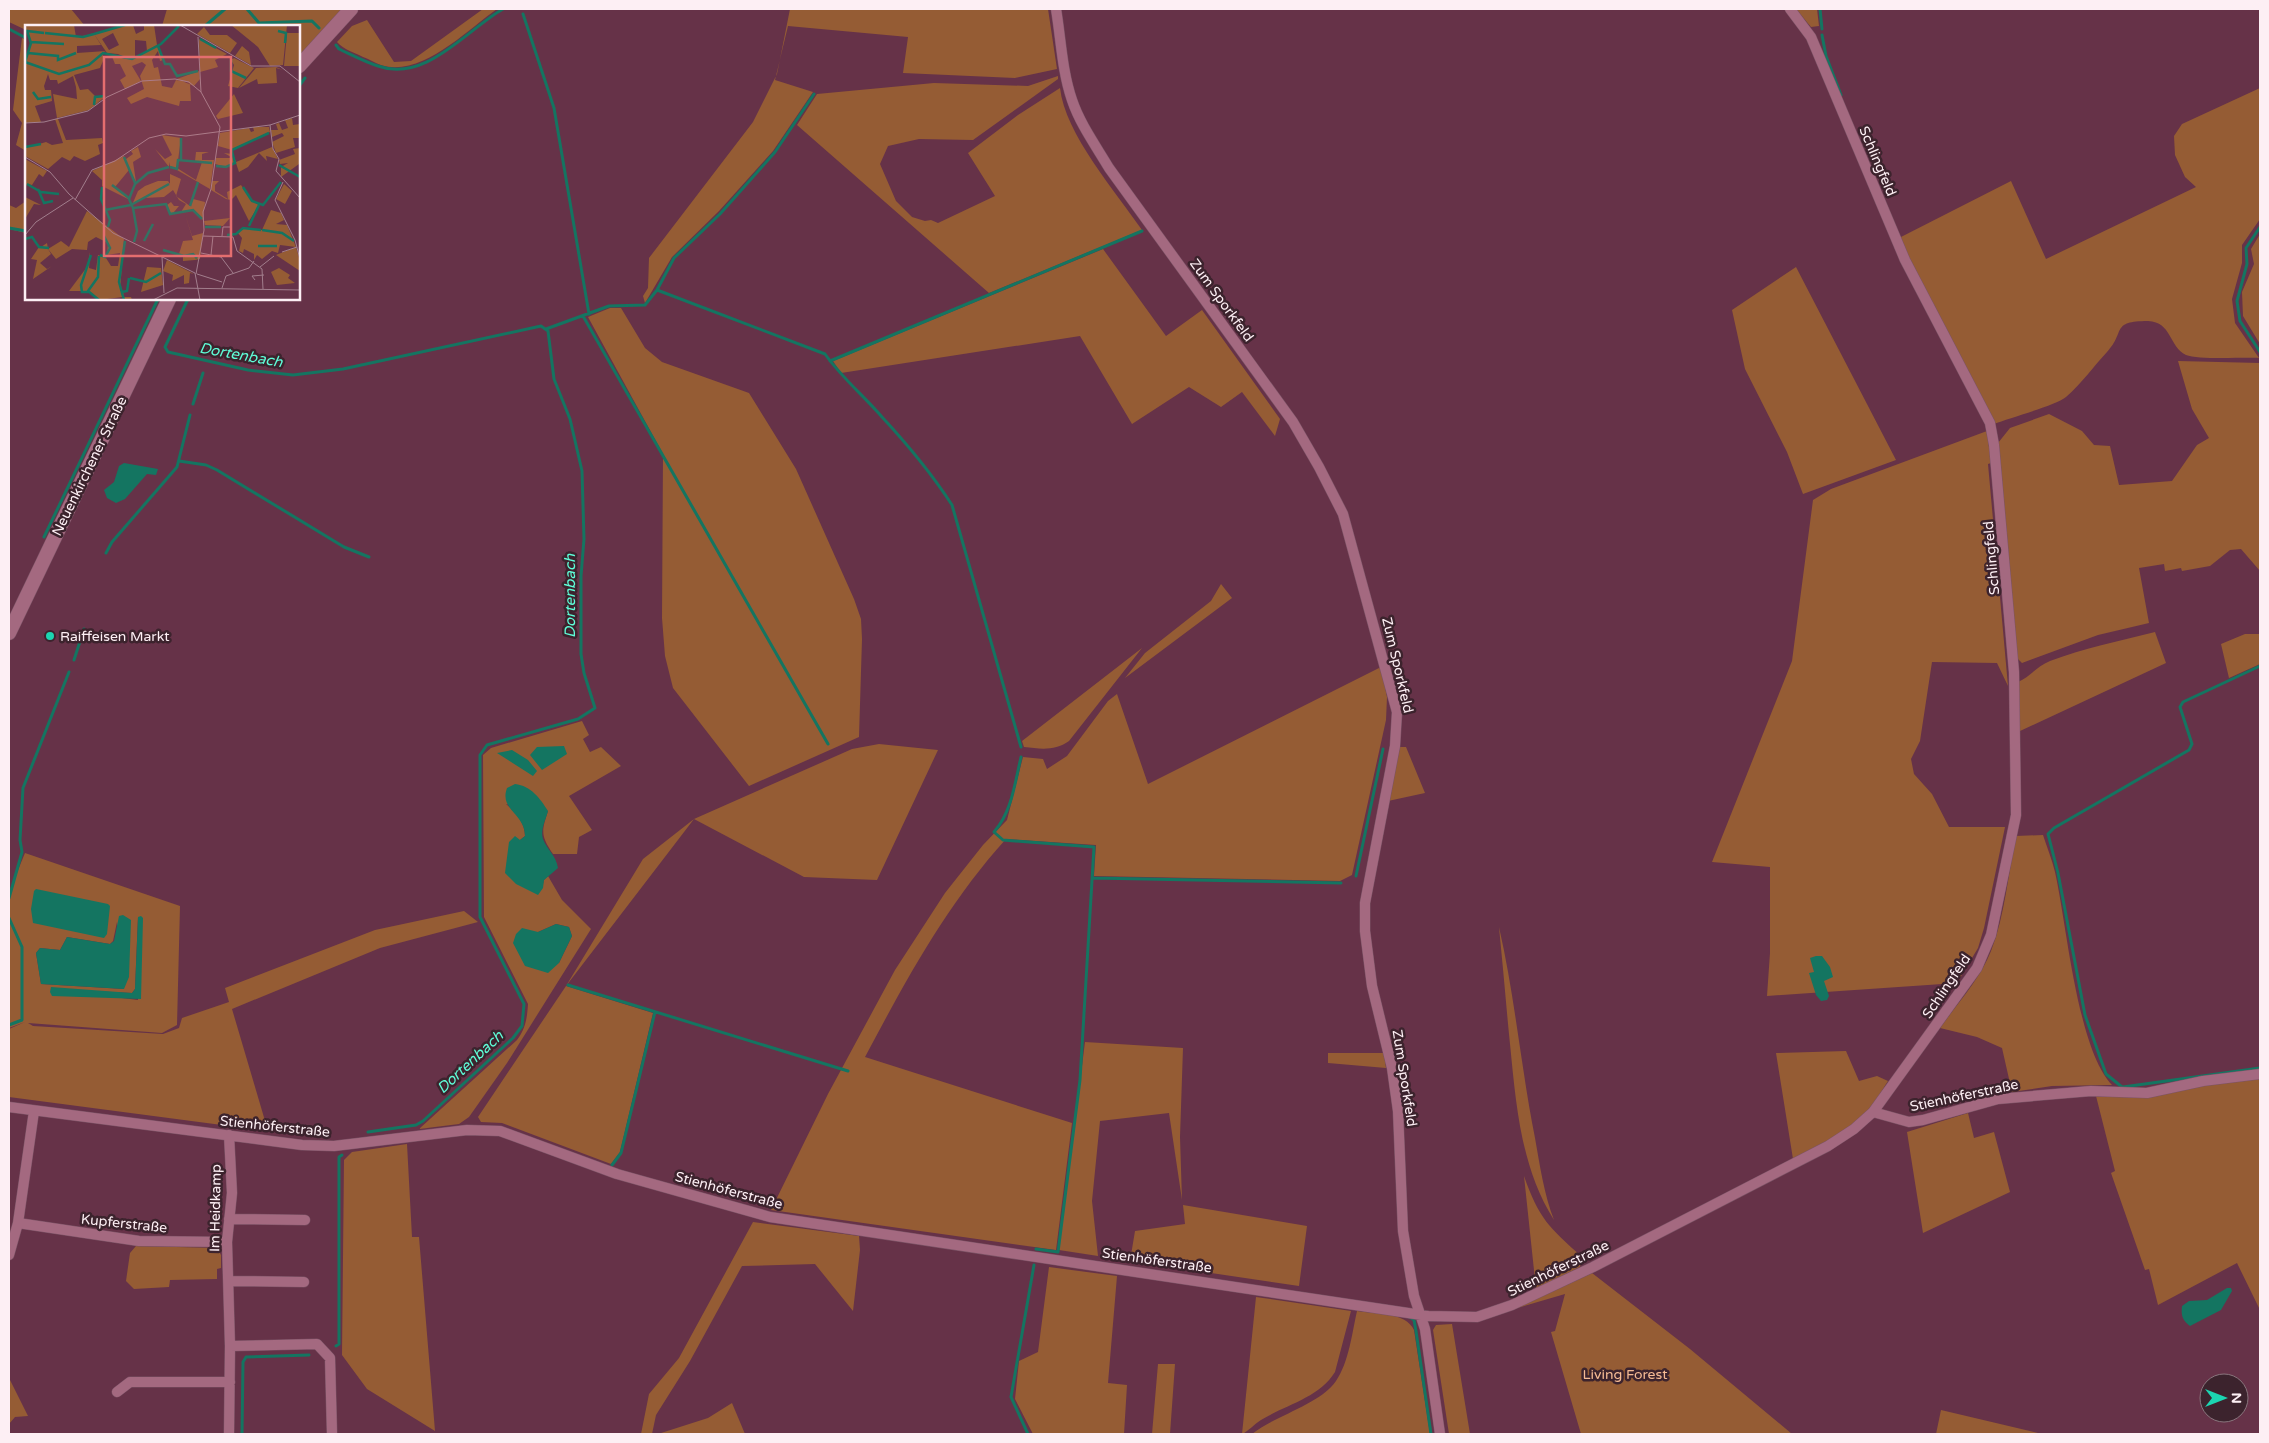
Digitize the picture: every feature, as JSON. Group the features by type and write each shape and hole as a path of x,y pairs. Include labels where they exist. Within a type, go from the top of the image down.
{"street":[{"path":"300,65 351,9"},
{"name":"Zum Sporkfeld","path":"1056,9 1066,80 1072,102 1082,124 1109,168 1293,422 1336,499 1352,540 1397,712 1395,746 1365,903 1365,931 1372,986 1392,1068 1398,1111 1403,1231 1418,1312 1424,1329 1440,1434"},
{"name":"Schlingfeld","path":"1790,9 1811,37 1905,260 1990,423 1994,445 2014,672 2016,815 1992,935 1977,968 1873,1112"},
{"name":"Neuenkirchener Straße","path":"9,633 169,300"},
{"name":"Stienhöferstraße","path":"9,1107 302,1145 334,1146 467,1130 500,1132 617,1174 770,1217 1418,1312 1428,1316 1477,1317 1512,1305 1593,1267 1828,1146 1854,1129 1873,1112 1882,1117 1909,1122 1923,1120 1998,1099 2091,1091 2147,1092 2204,1081 2260,1074"},
{"path":"9,1255 18,1223 34,1111"},
{"name":"Im Heidkamp","path":"229,1135 232,1193 227,1242 230,1346 229,1434"},
{"path":"230,1219 305,1220"},
{"name":"Kupferstraße","path":"18,1223 138,1241 227,1242"},
{"path":"229,1281 304,1282"},
{"path":"230,1346 317,1344 330,1358 332,1434"},
{"path":"117,1392 130,1382 230,1382"}],"green space":[{"path":"9,9 71,9 84,25 25,25 25,30 9,22"},
{"path":"167,9 342,9 300,56 300,25 162,25"},
{"path":"483,9 497,9 443,50 412,65 396,67 381,65 346,49 337,42 352,26 367,20 394,62 411,61"},
{"path":"790,9 1048,9 1057,69 1015,78 903,73 908,37 788,26 780,60"},
{"path":"1796,9 1817,9 1819,26 1811,27"},
{"path":"22,38 25,40 25,150 16,145 22,123 13,110"},
{"path":"776,76 775,80 813,92 773,151 719,211 672,257 645,303 643,296 648,288 649,258 753,122"},
{"path":"1058,76 1058,79 973,140 919,139 888,146 880,164 896,201 912,217 938,223 995,196 968,153 1018,115 1060,88 1064,106 1081,143 1142,230 989,293 797,125 817,94 934,83 1028,86"},
{"path":"2260,88 2260,219 2242,245 2242,263 2232,299 2235,323 2259,358 2192,357 2180,351 2166,330 2156,322 2128,323 2120,329 2113,345 2066,397 1994,424 1899,238 2011,181 2046,259 2196,187 2185,177 2175,155 2174,136 2182,124"},
{"path":"25,202 25,233 9,229 9,205 16,208"},
{"path":"2260,234 2260,344 2243,316 2242,292 2254,264 2251,249"},
{"path":"1103,249 1166,336 1202,310 1280,419 1275,436 1242,392 1221,407 1189,387 1132,424 1080,336 841,373 833,361"},
{"path":"1796,267 1896,460 1803,494 1787,452 1745,369 1732,310"},
{"path":"610,308 621,308 645,348 662,362 749,393 796,469 854,599 861,619 859,737 749,786 673,688 665,656 662,618 663,454 588,317"},
{"path":"2178,361 2260,363 2260,571 2241,549 2230,550 2210,566 2182,571 2181,568 2165,571 2164,564 2139,568 2149,623 2098,635 2022,663 2017,658 1998,443 2010,428 2049,414 2082,431 2094,445 2110,446 2119,485 2172,481 2197,445 2209,438 2192,409"},
{"path":"1987,431 1991,463 1988,464 2008,686 1997,663 1932,662 1920,741 1911,759 1914,774 1932,794 1949,827 2005,827 1984,928 1978,948 1957,983 1767,996 1770,953 1770,867 1712,862 1792,661 1813,500 1831,489"},
{"path":"1221,584 1232,598 1125,678 1145,653 1211,601"},
{"path":"2155,632 2166,663 2020,731 2018,682 2041,666 2063,656"},
{"path":"2245,634 2260,634 2260,664 2229,678 2221,644"},
{"path":"1142,648 1069,741 1053,748 1024,747 1022,741"},
{"path":"1381,667 1387,697 1386,720 1352,875 1340,881 1094,876 1096,845 1006,839 946,916 912,971 865,1057 1072,1123 1056,1250 771,1210 828,1094 895,970 945,893 983,845 1007,820 1023,757 1043,759 1047,769 1067,756 1108,701 1117,694 1148,784"},
{"path":"582,721 589,735 583,739 590,752 601,747 621,766 569,796 592,830 579,837 577,854 553,854 543,834 548,811 506,804 516,814 523,826 525,836 520,840 542,888 544,880 548,876 562,900 591,929 507,1063 469,1117 459,1124 419,1129 517,1040 524,1027 526,1018 528,1004 484,917 483,755 491,748","holes":["556,924 569,927 572,936 559,963 538,932"]},
{"path":"879,744 938,750 877,880 804,877 694,819 852,749"},
{"path":"1400,747 1406,747 1425,793 1388,801"},
{"path":"694,819 566,986 643,859"},
{"path":"2043,835 2055,872 2075,984 2090,1044 2100,1067 2112,1085 2052,1086 2012,1092 2002,1048 1977,1037 1940,1028 1975,981 1991,951 2003,909 2016,836"},
{"path":"25,853 180,906 177,1025 162,1033 28,1023 33,1026 163,1034 179,1028 182,1018 229,1002 225,988 375,930 464,911 478,922 380,948 232,1009 268,1131 9,1097 9,1029 25,1022 9,1028 9,892","holes":["138,917 138,1000 50,989 132,993 135,989","117,922 124,989 41,984 36,953 40,948 60,950 67,937 110,944 113,941"]},
{"path":"1499,927 1541,1169 1554,1220 1534,1179 1522,1135 1515,1090"},
{"path":"566,986 653,1013 620,1152 611,1164 502,1123 481,1122 478,1117"},
{"path":"1085,1042 1183,1048 1180,1137 1182,1200 1169,1113 1100,1121 1092,1201 1098,1256 1059,1250"},
{"path":"1846,1051 1859,1081 1877,1076 1888,1081 1871,1107 1852,1125 1833,1138 1793,1159 1776,1053"},
{"path":"1328,1053 1384,1053 1386,1068 1328,1063"},
{"path":"2260,1078 2260,1310 2237,1263 2158,1305 2149,1269 2145,1270 2111,1173 2115,1171 2096,1096 2118,1097"},
{"path":"1968,1113 1974,1138 1994,1132 2010,1192 1923,1233 1907,1132"},
{"path":"407,1144 412,1237 419,1237 435,1431 367,1389 342,1355 344,1160 352,1152"},
{"path":"1524,1176 1540,1213 1553,1230 1582,1257 1580,1267 1536,1289"},
{"path":"1183,1205 1307,1226 1299,1286 1130,1261 1135,1231 1185,1224"},
{"path":"753,1222 859,1236 860,1250 853,1311 815,1264 742,1266 690,1361 656,1415 652,1434 641,1434 649,1394 679,1358"},
{"path":"136,1246 217,1248 221,1255 221,1268 217,1269 217,1279 170,1280 169,1287 134,1289 126,1281 130,1253"},
{"path":"1049,1267 1117,1276 1108,1383 1127,1385 1124,1434 1033,1434 1015,1399 1019,1361 1038,1352"},
{"name":"Living Forest","path":"1592,1273 1690,1349 1792,1434 1581,1434 1551,1332 1555,1331 1565,1294 1514,1309"},
{"path":"1256,1297 1351,1311 1335,1372 1328,1381 1311,1395 1261,1420 1242,1434"},
{"path":"1357,1311 1397,1317 1410,1324 1414,1330 1430,1434 1252,1434 1319,1397 1336,1381 1347,1356"},
{"path":"1452,1324 1470,1434 1449,1434 1433,1330 1436,1325"},
{"path":"1158,1364 1175,1364 1170,1434 1152,1434"},
{"path":"9,1378 28,1416 15,1417 9,1424"},
{"path":"732,1403 745,1434 658,1434 708,1418"},
{"path":"1941,1410 2038,1433 2043,1434 1936,1434"}],"shaded area":[{"path":"124,463 158,469 156,475 147,474 125,499 116,503 107,498 104,490 114,482 119,466"},
{"path":"564,746 567,754 542,770 530,755 537,747"},
{"path":"512,750 528,760 537,771 533,776 497,753"},
{"path":"515,784 526,787 534,793 548,811 542,836 558,868 544,880 543,888 538,895 516,884 505,873 509,842 515,836 520,840 525,836 521,822 506,802 507,788"},
{"path":"36,889 108,904 110,906 107,934 104,938 33,923 31,909"},
{"path":"123,915 131,920 129,977 124,989 41,984 36,953 40,948 60,950 67,937 110,944 114,941 119,916"},
{"path":"141,916 143,918 141,999 52,996 50,992 51,987 132,993 135,989 138,917"},
{"path":"556,924 569,927 572,936 559,963 548,973 525,966 513,943 516,934 522,928 538,932"},
{"path":"1822,956 1830,967 1833,977 1824,981 1829,996 1827,1000 1821,1001 1816,995 1809,973 1814,972 1810,958"},
{"path":"2227,1288 2231,1288 2232,1291 2221,1310 2190,1326 2185,1322 2182,1315 2182,1306 2189,1301 2207,1300"}],"waterway":[{"path":"206,25 225,9"},
{"path":"247,9 259,23 312,21 319,28"},
{"path":"336,45 339,49 378,66 396,69 413,67 445,52 503,9"},
{"path":"1820,9 1822,29"},
{"path":"523,14 554,108 589,314"},
{"path":"9,29 25,37"},
{"path":"1822,35 1826,56 1841,95"},
{"name":"Dortenbach","path":"300,85 305,78"},
{"path":"657,290 674,258 720,214 775,152 814,94"},
{"path":"2260,227 2246,248 2247,264 2237,301 2240,321 2260,352"},
{"path":"9,228 25,231"},
{"path":"830,361 1142,231"},
{"path":"546,329 609,306 645,305 657,290 825,354 838,371 910,449 952,505 1021,747"},
{"path":"44,537 158,300"},
{"name":"Dortenbach","path":"188,300 165,347 168,352 248,370 293,375 343,369 541,326 548,331 554,379 570,419 582,471 584,539 581,576 581,654 584,673 595,708 578,719 487,745 480,755 480,917 524,1004 522,1026 513,1038 423,1121 416,1125 368,1132"},
{"path":"583,316 828,744"},
{"path":"193,404 203,373"},
{"path":"106,553 112,542 177,467 190,415"},
{"path":"179,461 206,465 217,470 344,547 369,557"},
{"path":"74,660 84,629"},
{"path":"2122,1087 2106,1074 2085,1015 2058,873 2048,834 2054,828 2189,750 2192,744 2180,707 2183,702 2260,666"},
{"path":"9,898 22,852 20,840 23,788 69,672"},
{"path":"1356,876 1383,749"},
{"path":"1021,757 1009,806 994,832 1003,840 1094,847 1080,1080 1058,1252 1036,1249"},
{"path":"1093,878 1341,883"},
{"path":"9,918 22,947 22,1020 9,1025"},
{"path":"568,985 848,1071"},
{"path":"612,1165 621,1153 655,1012"},
{"path":"2123,1087 2260,1068"},
{"path":"336,1346 339,1344 339,1157 342,1155"},
{"path":"1028,1434 1011,1397 1034,1265"},
{"path":"1409,1317 1414,1320 1431,1434"},
{"path":"242,1434 243,1362 246,1357 309,1355"}],"place":[{"name":"Raiffeisen Markt","path":"50,636"}]}
